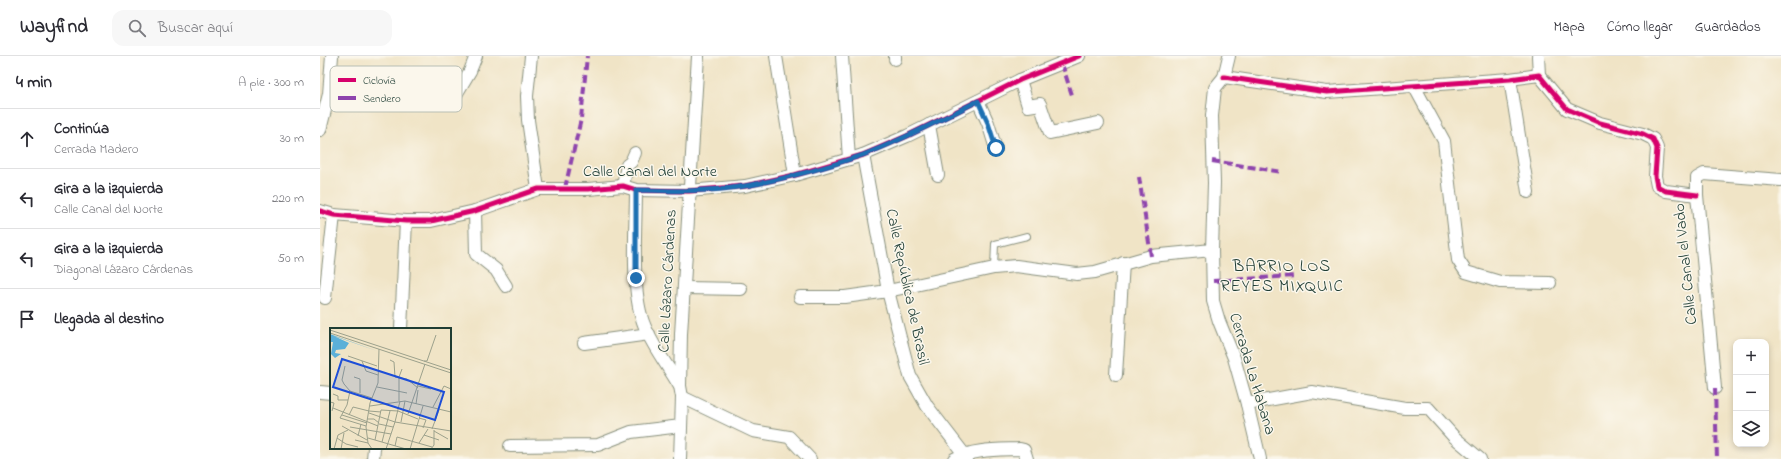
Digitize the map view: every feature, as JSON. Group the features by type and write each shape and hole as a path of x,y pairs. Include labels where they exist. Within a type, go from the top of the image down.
{"street":[{"path":"331,66 332,56"},
{"path":"462,84 470,71 476,56"},
{"path":"531,56 527,96 528,120 538,189"},
{"name":"Calle Lázaro Cárdenas","path":"680,459 681,334 698,56"},
{"path":"776,56 795,175"},
{"path":"842,56 849,159"},
{"name":"Calle Canal del Norte","path":"320,212 334,215 406,221 431,221 475,210 538,189 588,189 623,186 636,190 689,191 745,186 795,175 863,154 930,125 1020,80 1080,56"},
{"name":"Cerrada La Habana","path":"1230,56 1224,77 1215,88 1212,116 1214,183 1212,250 1213,301 1219,321 1234,358 1260,459"},
{"path":"1224,77 1327,92 1510,79 1539,75 1538,56"},
{"name":"Calle Canal el Vado","path":"1539,75 1567,109 1600,123 1643,134 1653,139 1657,148 1655,176 1657,186 1666,191 1696,194 1715,388"},
{"path":"1510,79 1528,192"},
{"path":"1020,80 1028,106 1040,104 1050,133 1098,123"},
{"path":"320,126 329,94 330,81"},
{"path":"1414,86 1444,141 1458,260 1466,272 1500,282 1550,283"},
{"path":"978,101 988,123 996,148"},
{"path":"930,125 938,175"},
{"path":"623,186 626,166 631,162 635,153"},
{"name":"Calle República de Brasil","path":"863,154 888,291 910,376 927,406 961,457"},
{"path":"1696,194 1697,178 1704,174 1781,180"},
{"path":"636,190 636,285 642,317 645,327 681,391 753,431 789,438 810,459"},
{"path":"475,210 476,254 496,270 506,286"},
{"path":"325,298 334,215"},
{"path":"401,328 406,221"},
{"path":"800,297 845,297 888,291 994,268 1016,266 1077,274 1095,272 1151,256 1212,250"},
{"path":"1116,375 1123,263"},
{"path":"685,288 741,289"},
{"path":"584,343 649,334"},
{"path":"320,392 330,393"},
{"path":"1247,404 1312,392 1405,408 1428,408 1454,437 1480,459"},
{"path":"510,446 598,445 631,432 681,426"},
{"path":"373,459 374,449"},
{"path":"961,457 980,451 1020,449 1025,455"}],"lane":[{"path":"994,268 995,244 1027,236"}],"marked path":[{"path":"565,188 581,119 587,56"},
{"path":"1062,64 1072,95"},
{"path":"1212,161 1283,172"},
{"path":"1139,177 1151,256"},
{"path":"1213,281 1295,276"},
{"path":"1715,388 1717,459"}],"cycle path":[{"path":"320,211 334,215 406,221 431,221 475,211 538,189 588,189 623,186 636,190 689,191 745,186 795,175 863,155 907,136 1020,80 1079,56"},
{"path":"1224,77 1327,92 1510,79 1539,75 1567,109 1600,123 1643,134 1653,139 1657,148 1655,176 1657,186 1666,191 1697,195"}],"district":[{"name":"BARRIO LOS REYES MIXQUIC","path":"1282,276"}],"route":[{"path":"636,278 636,190 689,191 745,186 795,175 863,154 907,136 978,101 988,123 996,148"}]}
